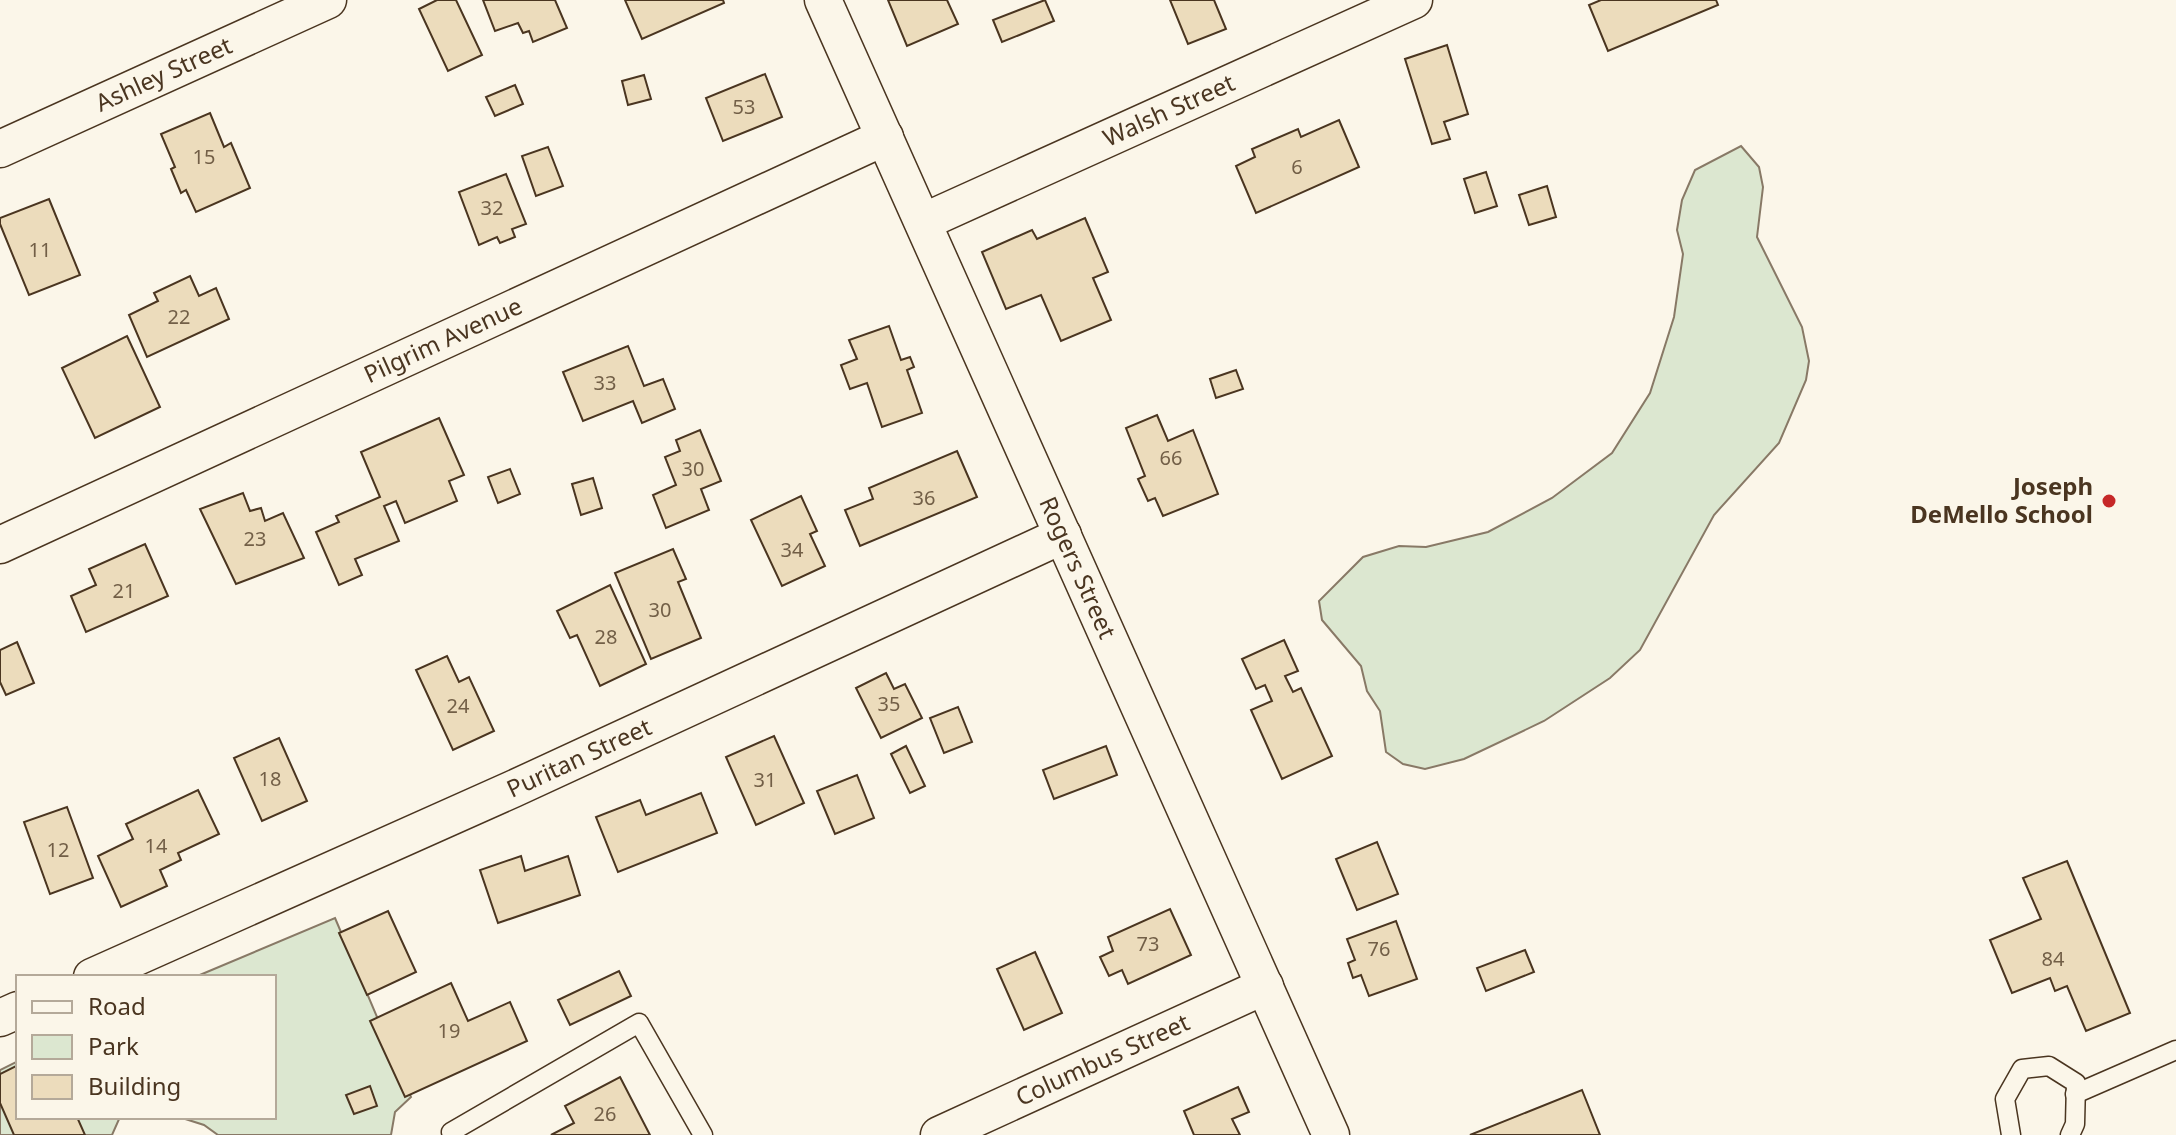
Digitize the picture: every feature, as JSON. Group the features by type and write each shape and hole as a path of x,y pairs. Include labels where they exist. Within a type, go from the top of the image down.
{"street":[{"name":"Ashley Street","path":"0,149 328,0"},
{"name":"Rogers Street","path":"823,0 1331,1135"},
{"name":"Walsh Street","path":"923,222 1414,0"},
{"name":"Pilgrim Avenue","path":"0,545 885,137"},
{"name":"Puritan Street","path":"96,975 513,789 1063,535"},
{"name":"Columbus Street","path":"939,1135 1265,986"}],"lane":[{"path":"452,1135 451,1132 639,1023 703,1135"},
{"path":"2075,1094 2176,1050"},
{"path":"2011,1135 2005,1099 2022,1069 2049,1066 2076,1083 2075,1124 2070,1135"}],"green space":[{"path":"1741,146 1759,167 1763,187 1757,237 1802,327 1809,361 1806,380 1779,443 1714,515 1640,650 1610,678 1544,721 1464,759 1425,769 1403,764 1386,752 1380,711 1367,691 1361,666 1322,620 1319,601 1363,557 1399,546 1426,547 1488,532 1552,498 1612,453 1650,393 1674,317 1683,254 1677,230 1682,200 1695,170"},
{"path":"335,918 411,1097 395,1112 391,1135 218,1135 204,1125 185,1119 276,1119 276,975 200,975"},
{"path":"16,1062 16,1119 119,1119 112,1135 0,1135 0,1070"}],"building":[{"path":"437,0 456,0 482,55 448,71 419,9"},
{"path":"483,0 555,0 567,28 533,42 529,31 523,33 518,23 495,31"},
{"path":"625,0 723,0 724,3 642,39"},
{"path":"888,0 947,0 958,24 907,46"},
{"path":"1045,0 1054,21 1002,42 993,20"},
{"path":"1170,0 1214,0 1226,29 1188,44"},
{"path":"1601,0 1716,0 1718,5 1608,51 1589,5"},
{"path":"1447,45 1468,114 1444,122 1450,139 1432,144 1405,59"},
{"path":"765,74 782,117 723,141 706,98"},
{"path":"644,75 651,99 628,105 622,81"},
{"path":"515,85 523,104 495,116 486,97"},
{"path":"210,113 224,147 231,143 250,188 196,212 186,190 181,193 171,169 175,167 161,134"},
{"path":"1339,120 1359,167 1256,213 1236,166 1255,157 1252,149 1298,129 1301,137"},
{"path":"548,147 563,186 536,196 522,156"},
{"path":"1486,172 1497,206 1475,213 1464,179"},
{"path":"506,174 526,224 512,229 515,237 500,243 497,237 479,245 459,192"},
{"path":"1547,186 1556,217 1529,225 1519,195"},
{"path":"49,199 80,275 29,295 0,218"},
{"path":"1085,218 1108,272 1093,278 1111,320 1061,341 1041,295 1006,309 982,252 1032,230 1037,239"},
{"path":"190,276 199,296 216,288 229,319 147,357 129,315 158,301 154,293"},
{"path":"889,326 901,360 910,357 914,367 907,370 922,413 882,427 867,383 850,389 841,365 857,359 849,340"},
{"path":"127,336 160,407 95,438 62,368"},
{"path":"628,346 644,386 663,379 675,409 642,423 633,401 583,421 563,372"},
{"path":"1236,370 1243,389 1216,398 1210,379"},
{"path":"1157,415 1168,441 1193,430 1218,494 1163,516 1155,498 1148,501 1138,479 1145,476 1126,428"},
{"path":"439,418 464,475 449,481 457,501 405,523 396,501 384,506 399,541 355,559 362,575 339,585 316,532 339,522 336,516 380,497 361,452"},
{"path":"700,430 721,481 701,489 709,510 666,528 653,495 676,485 665,457 680,451 676,440"},
{"path":"957,451 977,497 860,546 845,510 873,499 869,488"},
{"path":"510,469 520,494 498,503 488,477"},
{"path":"593,478 602,508 581,515 572,484"},
{"path":"243,493 250,511 261,508 265,521 283,513 304,558 236,584 200,509"},
{"path":"801,496 817,531 810,534 825,566 782,586 751,520"},
{"path":"145,544 168,596 86,632 71,596 96,585 89,569"},
{"path":"673,549 686,579 678,582 701,638 651,659 615,573"},
{"path":"610,585 646,664 600,686 577,635 570,638 557,611"},
{"path":"1284,640 1298,671 1285,676 1293,692 1301,688 1332,756 1282,779 1251,710 1272,701 1265,685 1256,689 1242,659"},
{"path":"17,642 34,683 6,695 0,682 0,650"},
{"path":"447,656 459,682 469,677 494,731 453,750 416,670"},
{"path":"886,673 894,689 905,684 922,718 881,738 856,688"},
{"path":"958,707 972,742 944,753 930,718"},
{"path":"774,736 804,803 756,825 726,757"},
{"path":"279,738 307,801 262,821 234,758"},
{"path":"906,746 925,786 910,793 891,754"},
{"path":"1106,746 1117,775 1054,799 1043,770"},
{"path":"857,775 874,818 835,834 817,791"},
{"path":"198,790 219,834 178,853 181,860 160,870 167,886 121,907 98,856 133,839 126,824"},
{"path":"701,793 717,833 618,872 596,817 640,800 646,815"},
{"path":"67,807 93,878 50,894 24,822"},
{"path":"1377,842 1398,894 1357,910 1336,859"},
{"path":"521,856 525,871 568,856 580,895 498,923 480,870"},
{"path":"2067,861 2130,1013 2086,1031 2067,986 2055,991 2050,978 2012,993 1990,940 2041,919 2023,878"},
{"path":"1170,909 1191,955 1128,984 1122,970 1109,976 1100,957 1113,951 1108,937"},
{"path":"388,911 416,972 367,995 339,933"},
{"path":"1396,921 1417,979 1369,996 1361,975 1353,978 1348,963 1355,960 1347,939"},
{"path":"1525,950 1534,972 1486,991 1477,968"},
{"path":"1035,952 1062,1013 1024,1030 997,969"},
{"path":"619,971 631,996 570,1025 558,1000"},
{"path":"451,983 468,1021 510,1002 527,1041 405,1097 370,1021"},
{"path":"16,1066 16,1119 78,1119 85,1135 14,1135 0,1103 0,1074"},
{"path":"620,1077 650,1135 551,1135 574,1123 565,1106"},
{"path":"370,1086 377,1106 354,1114 346,1095"},
{"path":"1238,1087 1249,1112 1232,1119 1240,1135 1194,1135 1184,1111"},
{"path":"1582,1090 1600,1135 1470,1135"}],"place":[{"name":"Joseph DeMello School","path":"2109,501"}]}
